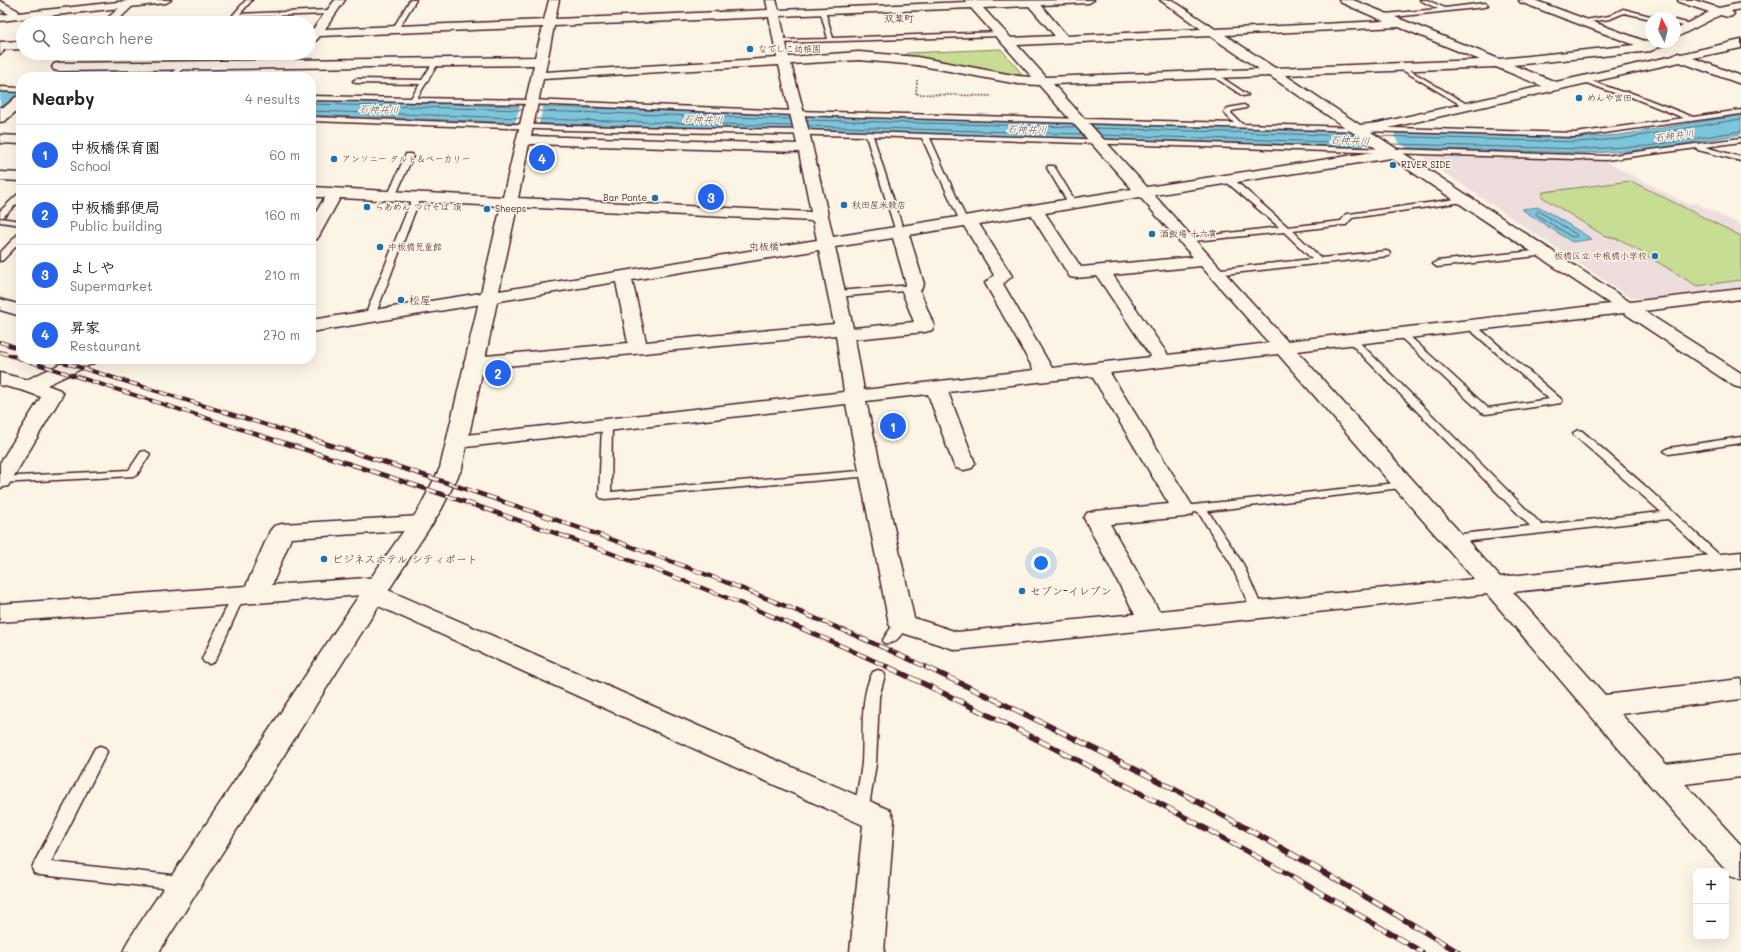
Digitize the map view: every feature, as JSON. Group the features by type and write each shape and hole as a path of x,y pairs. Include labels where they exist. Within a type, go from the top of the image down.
{"street":[{"path":"0,13 129,1 166,0"},
{"path":"316,30 340,0"},
{"path":"140,952 430,510 445,482 450,468 489,297 526,133 531,102 542,62 554,0"},
{"path":"771,0 784,61 802,132 837,294 870,473 896,632 957,641 1731,561"},
{"path":"316,33 822,12 973,2 1089,0"},
{"path":"1165,0 1463,200 1741,382"},
{"path":"1344,0 1556,87"},
{"path":"1524,0 1582,21 1645,41"},
{"path":"1683,0 1741,17"},
{"path":"0,18 129,1"},
{"path":"115,16 129,1"},
{"path":"973,2 1495,586 1659,776 1741,866"},
{"path":"1032,2 1064,40"},
{"path":"0,4 13,12"},
{"path":"1681,31 1719,11 1741,6"},
{"path":"1004,38 1064,40 1402,23"},
{"path":"537,76 859,56 917,61 1018,80 1043,81 1498,63 1645,45"},
{"path":"1359,129 1378,127 1740,45"},
{"path":"1,48 16,46"},
{"path":"1663,48 1680,58 1741,80"},
{"path":"52,72 66,60"},
{"path":"287,72 296,60"},
{"path":"58,67 542,62"},
{"path":"526,133 805,148"},
{"path":"0,139 16,140"},
{"path":"316,325 969,221 1392,151"},
{"path":"0,176 16,177"},
{"path":"316,192 820,217"},
{"path":"316,227 334,194"},
{"path":"1035,210 1076,273 1101,270 1210,267"},
{"path":"969,221 1002,276 994,283 1046,375"},
{"path":"474,362 925,326 911,290 915,284 900,232"},
{"path":"1101,270 1163,361"},
{"path":"623,276 638,348"},
{"path":"456,442 855,398 1741,294"},
{"path":"0,304 16,309"},
{"path":"29,386 76,364"},
{"path":"1098,369 1192,509 1095,518 1152,621"},
{"path":"0,379 53,394 0,480"},
{"path":"936,388 964,464"},
{"path":"248,594 282,531 421,523"},
{"path":"0,613 248,594 377,589 879,819 867,952"},
{"path":"1598,706 1741,689"},
{"path":"1659,776 1741,766"}],"lane":[{"path":"249,0 235,16 331,12"},
{"path":"396,30 413,0"},
{"path":"1423,0 1444,9"},
{"path":"1385,16 1485,5"},
{"path":"1582,21 1610,17 1623,11 1645,16"},
{"path":"822,12 831,40"},
{"path":"1681,23 1692,26"},
{"path":"780,42 1004,38"},
{"path":"413,100 436,62"},
{"path":"176,72 183,65"},
{"path":"1401,67 1468,106"},
{"path":"1213,74 1245,95"},
{"path":"1583,80 1622,94 1627,93 1693,119"},
{"path":"356,81 424,82"},
{"path":"0,89 16,90"},
{"path":"316,98 531,102 1015,119 1575,135 1741,112"},
{"path":"1242,126 1227,113 1230,109 1244,107"},
{"path":"316,119 526,133 802,132 1099,143 1606,158 1741,140"},
{"path":"869,134 900,232"},
{"path":"925,136 962,217 969,221"},
{"path":"1697,147 1741,160"},
{"path":"391,197 409,156"},
{"path":"1051,168 1073,204"},
{"path":"1227,178 1319,261"},
{"path":"370,316 416,198"},
{"path":"1187,240 1343,223 1349,216 1463,200"},
{"path":"0,216 16,201"},
{"path":"0,220 16,222"},
{"path":"0,258 16,241"},
{"path":"1437,264 1544,253"},
{"path":"1210,267 1319,261 1386,254"},
{"path":"837,294 913,288"},
{"path":"1402,334 1486,411 1557,401 1471,326"},
{"path":"1352,340 1539,529"},
{"path":"608,425 605,496 870,473"},
{"path":"1578,433 1670,515 1731,561"},
{"path":"1669,451 1741,440"},
{"path":"0,480 133,473 145,454"},
{"path":"1192,509 1405,485"},
{"path":"1192,509 1236,564 1257,610"},
{"path":"1453,539 1670,515"},
{"path":"209,659 248,594"},
{"path":"861,812 869,764 872,696 878,675"},
{"path":"100,752 40,868 184,884"}],"path":[{"path":"917,61 916,94 1009,96 1015,119"}],"shaded area":[{"name":"板橋区立 中根橋小学校","path":"1426,155 1600,159 1688,204 1696,203 1741,225 1741,287 1641,299 1626,295 1424,159"}],"green space":[{"path":"1001,49 1022,74 1017,75 937,60 903,56 907,53"},
{"path":"1631,181 1741,236 1741,280 1697,286 1621,240 1603,235 1542,197 1543,192"}],"water":[{"path":"316,100 1576,138 1620,135 1741,115 1741,134 1649,150 1586,153 557,124 316,115"},
{"path":"1540,207 1592,239 1572,242 1521,209"}],"pier":[{"path":"520,106 543,107 539,124 515,123"},
{"path":"1347,129 1397,131 1394,136 1398,142 1410,150 1363,148 1365,143"}],"waterway":[{"name":"石神井川","path":"0,98 16,98"}],"railway":[{"path":"0,342 16,347"},
{"path":"0,352 16,357"},
{"path":"37,364 278,441"},
{"path":"69,364 318,441"},
{"path":"275,440 586,544 740,603 815,634 890,668"},
{"path":"315,440 625,544 778,603 853,634 928,668"},
{"path":"888,667 1092,767 1225,839 1422,952"},
{"path":"926,667 1057,730 1187,796 1324,872 1458,952"}],"place":[{"name":"なでしこ幼稚園","path":"750,49"},
{"name":"めんや宮田","path":"1579,98"},
{"name":"昇家","path":"542,158"},
{"name":"アンソニー タルト＆ベーカリー","path":"334,159"},
{"name":"RIVER SIDE","path":"1393,165"},
{"name":"よしや","path":"711,197"},
{"name":"Bar Ponte","path":"655,198"},
{"name":"秋田屋米穀店","path":"844,205"},
{"name":"らあめん つけそば 頂","path":"367,207"},
{"name":"Sheeps","path":"487,209"},
{"name":"酒飯場 十六貫","path":"1152,234"},
{"name":"中板橋児童館","path":"380,247"},
{"name":"板橋区立 中根橋小学校","path":"1655,256"},
{"name":"松屋","path":"401,300"},
{"name":"中板橋郵便局","path":"498,373"},
{"name":"中板橋保育園","path":"893,426"},
{"name":"ビジネスホテル シティポート","path":"324,559"},
{"name":"セブン-イレブン","path":"1022,591"}],"district":[{"name":"双葉町","path":"899,18"},
{"name":"中板橋","path":"764,246"}]}
